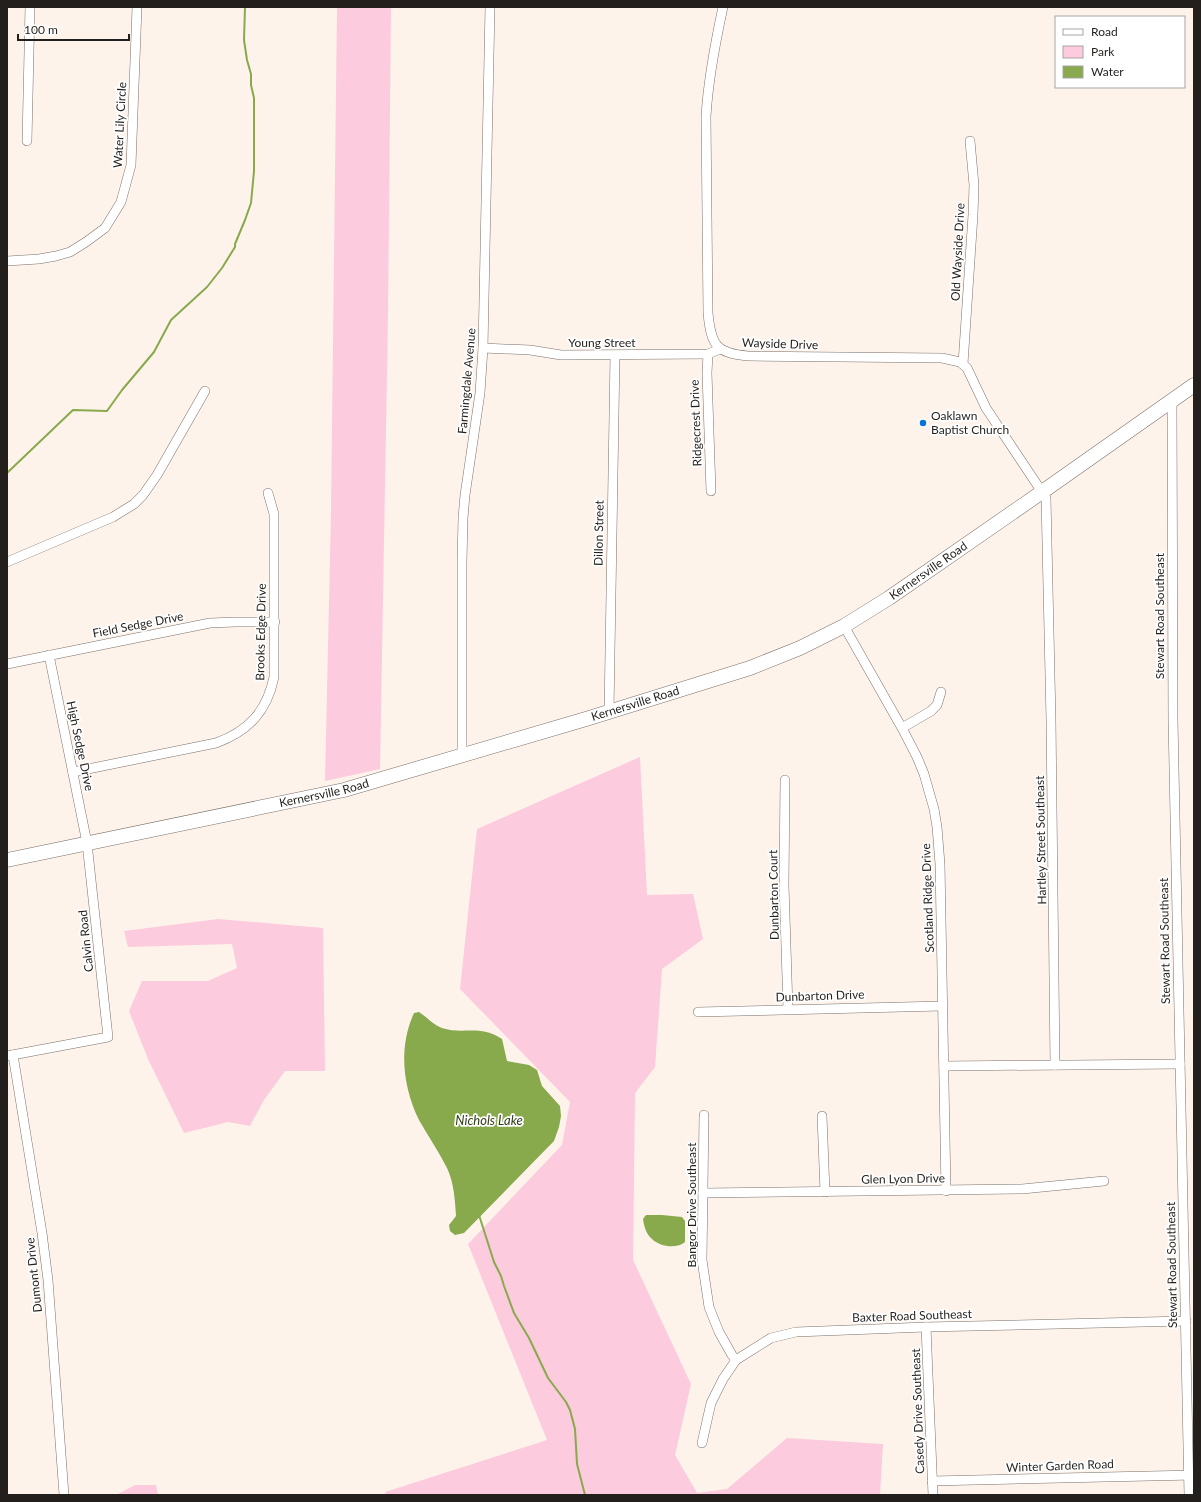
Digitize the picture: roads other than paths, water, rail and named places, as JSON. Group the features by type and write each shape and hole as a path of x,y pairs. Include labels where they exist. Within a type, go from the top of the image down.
{"main road":[{"name":"Kernersville Road","path":"7,860 344,790 609,712 750,668 800,648 844,626 888,598 1194,385"}],"street":[{"path":"27,141 30,7"},
{"name":"Water Lily Circle","path":"7,260 39,259 70,252 105,228 121,202 131,165 137,7"},
{"name":"Farmingdale Avenue","path":"462,755 462,561 465,495 480,393 483,348 490,7"},
{"path":"720,349 714,342 711,333 708,313 706,135 707,93 713,51 723,7"},
{"name":"Old Wayside Drive","path":"963,364 974,185 970,141"},
{"name":"Young Street","path":"483,348 530,350 561,356 708,354 720,349"},
{"name":"Wayside Drive","path":"720,349 733,354 748,356 942,358 951,359 963,364"},
{"name":"Ridgecrest Drive","path":"708,354 707,373 711,491"},
{"name":"Dillon Street","path":"609,712 615,355"},
{"path":"963,364 970,373 986,408 1042,492"},
{"path":"7,562 113,517 134,504 150,486 157,475 205,391"},
{"name":"Stewart Road Southeast","path":"1172,401 1173,720 1186,1321 1191,1475 1189,1495"},
{"name":"Hartley Street Southeast","path":"1042,492 1046,498 1051,720 1055,1065"},
{"name":"Brooks Edge Drive","path":"73,772 216,743 237,734 247,727 261,711 271,689 274,677 274,514 268,493"},
{"name":"Field Sedge Drive","path":"7,664 210,623 275,622"},
{"name":"Scotland Ridge Drive","path":"844,626 917,757 924,774 934,809 940,864 946,1191"},
{"name":"High Sedge Drive","path":"49,655 87,843"},
{"path":"902,728 931,711 937,705 941,692"},
{"name":"Dunbarton Court","path":"785,780 784,885 788,1009"},
{"name":"Calvin Road","path":"10,1056 108,1037 87,843"},
{"name":"Dunbarton Drive","path":"698,1012 942,1006"},
{"name":"Dumont Drive","path":"10,1056 41,1225 47,1272 64,1495"},
{"path":"944,1066 1180,1064"},
{"name":"Bangor Drive Southeast","path":"704,1115 702,1260 709,1307 719,1332 732,1356 736,1360"},
{"path":"822,1116 825,1192"},
{"name":"Glen Lyon Drive","path":"703,1193 946,1191 1030,1188 1104,1182"},
{"name":"Baxter Road Southeast","path":"702,1443 711,1403 736,1360 771,1338 796,1332 926,1326 1186,1321"},
{"name":"Casedy Drive Southeast","path":"926,1326 933,1495"},
{"name":"Winter Garden Road","path":"932,1481 1191,1475"}],"water":[{"name":"Nichols Lake","path":"419,1012 435,1025 442,1028 457,1031 486,1032 502,1039 507,1061 529,1065 537,1070 542,1086 560,1106 561,1116 554,1141 464,1233 455,1235 450,1231 449,1225 456,1216 453,1186 444,1162 419,1120 409,1094 406,1081 404,1054 406,1040 414,1013"},
{"path":"646,1215 682,1217 685,1221 685,1242 678,1246 668,1246 655,1242 648,1235 644,1224 643,1219"}],"waterway":[{"path":"7,473 73,410 107,411 122,390 154,352 171,320 207,287 222,268 235,247 251,203 254,171 254,98 244,40 245,7"},
{"path":"479,1215 494,1262 501,1276 514,1313 529,1338 548,1378 566,1402 570,1410 575,1429 577,1464 585,1495"}],"place":[{"name":"Oaklawn Baptist Church","path":"923,423"}]}
